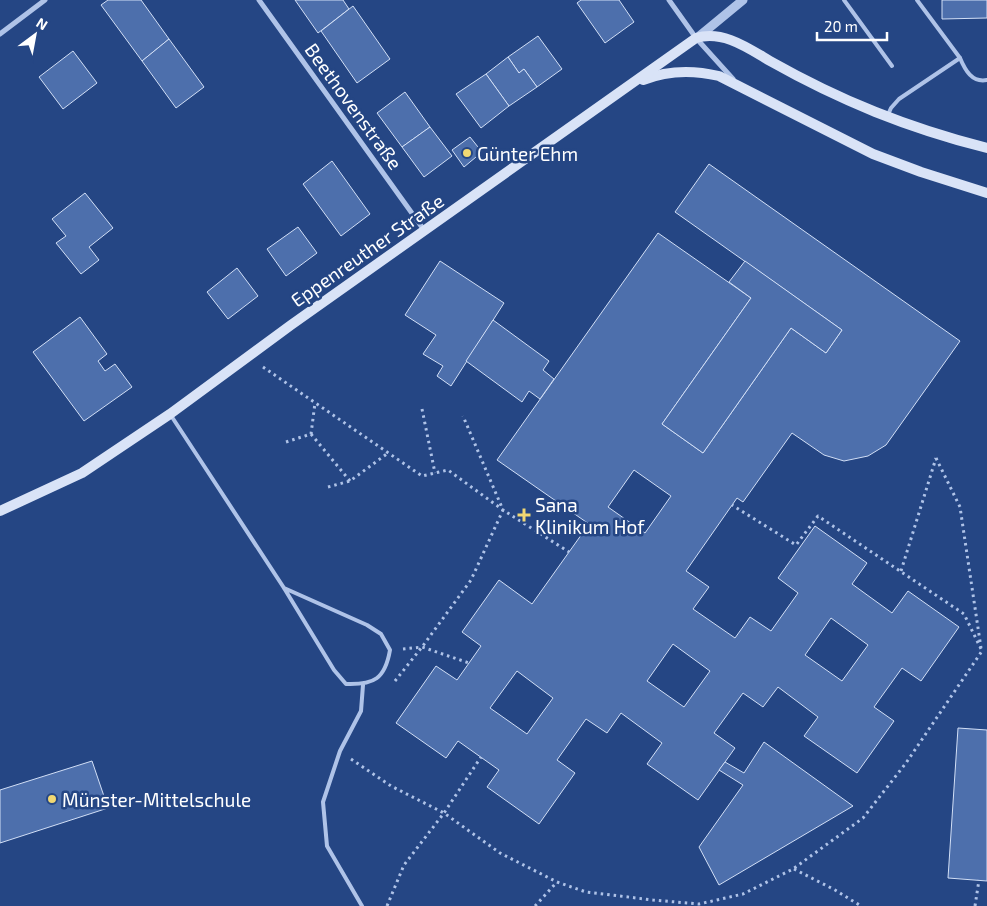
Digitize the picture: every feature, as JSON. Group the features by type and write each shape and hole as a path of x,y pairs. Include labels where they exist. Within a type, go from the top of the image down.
{"main road":[{"path":"696,38 715,36 735,42 826,91 887,118 987,148"},
{"name":"Eppenreuther Straße","path":"0,511 82,473 170,414 424,230 696,38"},
{"path":"628,86 662,74 683,72 719,76 818,128 873,154 921,172 987,192"}],"street":[{"path":"0,34 45,0"},
{"name":"Beethovenstraße","path":"259,0 424,230"},
{"path":"669,0 696,38 726,73 745,89"},
{"name":"Eppenreuther Straße","path":"696,38 743,0"}],"lane":[{"path":"844,0 892,66"},
{"path":"917,0 960,58 966,72 975,78 987,80"},
{"path":"887,118 891,108 899,99 960,58"},
{"path":"170,414 284,588 334,670 346,684 363,685 375,680 383,673 388,665 390,650 381,634 367,625 284,588"},
{"path":"362,906 327,846 323,802 340,751 361,711 363,685"}],"path":[{"path":"248,356 422,476 448,470 503,510 568,552"},
{"path":"315,403 311,434 350,481"},
{"path":"422,409 435,473"},
{"path":"393,683 471,580 503,510 463,416"},
{"path":"286,442 311,434"},
{"path":"328,487 350,481 388,453"},
{"path":"340,751 390,786 444,813 500,853 557,882 586,892 699,904 744,894 794,869 863,818 906,762 982,650 960,507 936,458 901,572"},
{"path":"732,505 796,545 818,516 964,614 982,650"},
{"path":"390,650 422,647 469,664"},
{"path":"387,906 404,865 444,813 481,757"},
{"path":"794,869 861,906"},
{"path":"975,906 979,880"},
{"path":"535,906 557,882"}],"building":[{"path":"108,0 141,0 169,39 142,61 101,5"},
{"path":"295,0 343,0 349,9 318,33"},
{"path":"581,0 619,0 634,22 605,43 577,3"},
{"path":"942,0 987,0 987,18 942,19"},
{"path":"353,6 390,59 357,83 321,31"},
{"path":"538,36 562,69 537,87 524,69 519,73 508,57"},
{"path":"169,39 204,87 176,108 142,61"},
{"path":"73,51 97,83 63,109 39,77"},
{"path":"508,57 519,73 524,69 537,87 509,106 486,74"},
{"path":"486,74 509,106 481,128 456,94"},
{"path":"405,92 430,127 402,147 377,113"},
{"path":"430,127 452,156 424,177 402,147"},
{"path":"470,137 482,152 464,167 452,150"},
{"path":"332,161 370,214 341,236 303,184"},
{"path":"709,164 960,341 886,445 868,456 844,461 824,455 792,433 743,502 737,498 686,571 709,587 693,609 735,638 750,617 771,631 798,593 778,578 815,526 867,563 852,584 892,613 908,591 959,627 921,681 902,668 874,707 894,721 857,773 804,736 818,717 778,687 763,707 743,693 714,733 735,748 698,800 647,764 662,743 621,713 607,733 586,719 557,760 575,773 539,824 487,787 499,770 458,741 446,758 396,723 436,666 457,680 481,646 462,632 499,580 532,604 589,524 497,460 658,233 751,298 662,424 703,453 791,328 826,353 842,330 675,212","holes":["634,470 671,496 645,533 608,507","831,618 868,645 842,681 805,655","673,644 710,671 684,707 647,681","517,671 553,698 527,734 490,708"]},
{"path":"85,193 113,228 89,247 99,260 81,274 56,243 66,236 52,219"},
{"path":"298,227 317,253 286,276 267,249"},
{"path":"440,261 504,303 451,386 437,376 443,366 423,354 436,335 405,315"},
{"path":"745,261 842,330 826,353 791,328 703,453 662,424 751,298 729,282"},
{"path":"237,268 258,296 228,319 207,292"},
{"path":"80,317 107,354 98,361 105,371 115,364 132,387 84,421 33,352"},
{"path":"493,320 549,361 543,370 554,379 540,399 529,391 522,402 466,361"},
{"path":"958,728 987,730 987,881 948,878"},
{"path":"764,742 853,806 719,885 699,847 743,785 719,770 725,762 744,773"},
{"name":"Münster-Mittelschule","path":"92,761 108,808 0,843 0,790"}],"place":[{"name":"Günter Ehm","path":"467,153"},
{"name":"Sana Klinikum Hof","path":"524,515"},
{"name":"Münster-Mittelschule","path":"52,799"}]}
